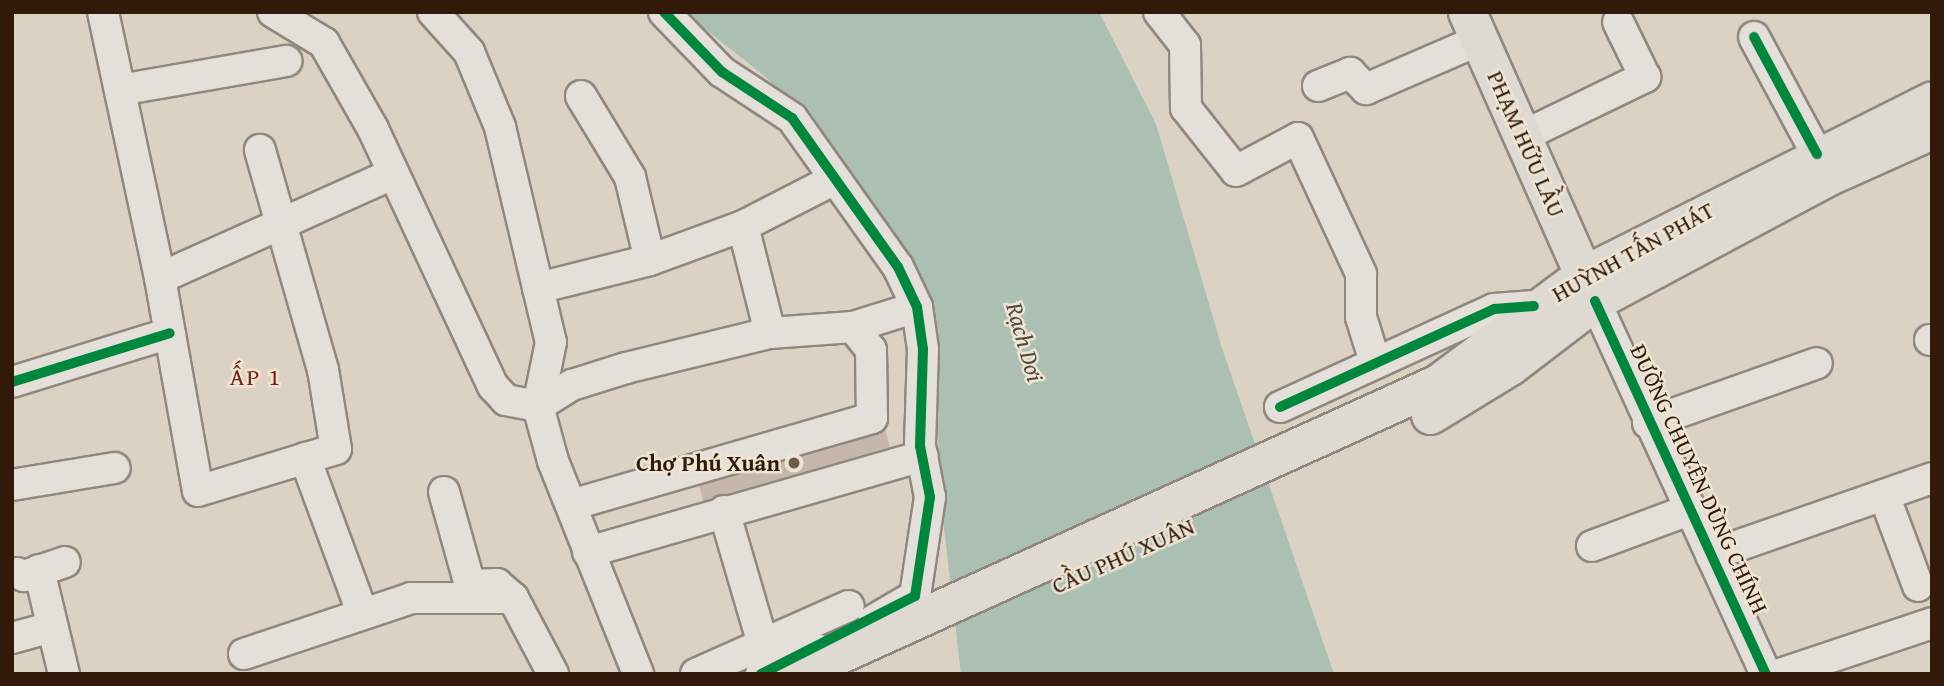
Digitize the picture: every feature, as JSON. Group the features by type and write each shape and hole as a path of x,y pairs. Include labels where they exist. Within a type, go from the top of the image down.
{"main road":[{"name":"PHẠM HỮU LẦU","path":"1473,20 1589,288"},
{"name":"HUỲNH TẤN PHÁT","path":"1316,456 1445,408 1589,288 1817,155 1932,100"},
{"name":"HUỲNH TẤN PHÁT","path":"1316,456 1438,383 1524,321 1534,306 1589,288 1932,130"},
{"name":"CẦU PHÚ XUÂN","path":"921,634 1316,456"},
{"path":"796,674 921,634"},
{"path":"858,674 921,634"}],"street":[{"path":"103,12 160,278 198,491 336,449 323,370 285,225 260,150"},
{"path":"273,12 324,43 392,174 493,386 506,400 538,406 599,376 770,333 853,327 917,307"},
{"path":"433,12 469,52 500,127 551,342 538,406 588,551 638,674"},
{"path":"664,12 722,72 792,118 898,267 917,307 923,349 918,403 922,456 930,498 915,596 761,674"},
{"path":"1159,12 1185,45 1186,108 1236,171 1298,138 1361,274 1361,317 1375,362"},
{"path":"1318,86 1350,73 1366,89 1473,20"},
{"path":"1523,136 1645,77 1618,22"},
{"path":"1755,37 1817,155"},
{"path":"120,89 287,61"},
{"path":"581,96 629,177 650,260"},
{"path":"160,278 285,225 392,174"},
{"path":"538,288 650,260 743,226 835,179"},
{"path":"743,226 770,333"},
{"name":"ĐƯỜNG CHUYÊN DÙNG CHÍNH","path":"1589,288 1648,423 1766,674"},
{"path":"1280,407 1494,309 1534,306"},
{"path":"571,505 873,418 871,350 853,327"},
{"path":"12,382 170,333"},
{"path":"1648,423 1817,363"},
{"path":"588,551 922,456"},
{"path":"305,458 362,612"},
{"path":"12,485 115,468"},
{"path":"1711,555 1932,478"},
{"path":"444,492 470,585 497,584 513,598 553,674"},
{"path":"1884,495 1918,586"},
{"path":"1592,546 1689,510"},
{"path":"724,511 764,644"},
{"path":"40,569 64,674"},
{"path":"244,654 362,612 411,598 513,598"},
{"path":"696,674 849,607"},
{"path":"1780,674 1932,623"},
{"path":"12,638 52,627"}],"water":[{"name":"Rạch Dơi","path":"684,12 1099,12 1156,124 1222,348 1334,674 961,674 940,494 937,391 927,315 836,157 768,79"}],"building":[{"path":"885,429 890,447 703,501 699,486"}],"cycle path":[{"path":"664,12 722,72 792,118 898,267 917,307 923,349 920,446 930,497 915,596 761,674"},
{"path":"1754,37 1817,154"},
{"path":"1595,301 1766,674"},
{"path":"1280,407 1494,309 1534,306"},
{"path":"12,382 170,333"}],"place":[{"name":"Chợ Phú Xuân","path":"794,463"}],"district":[{"name":"ẤP 1","path":"256,377"}]}
